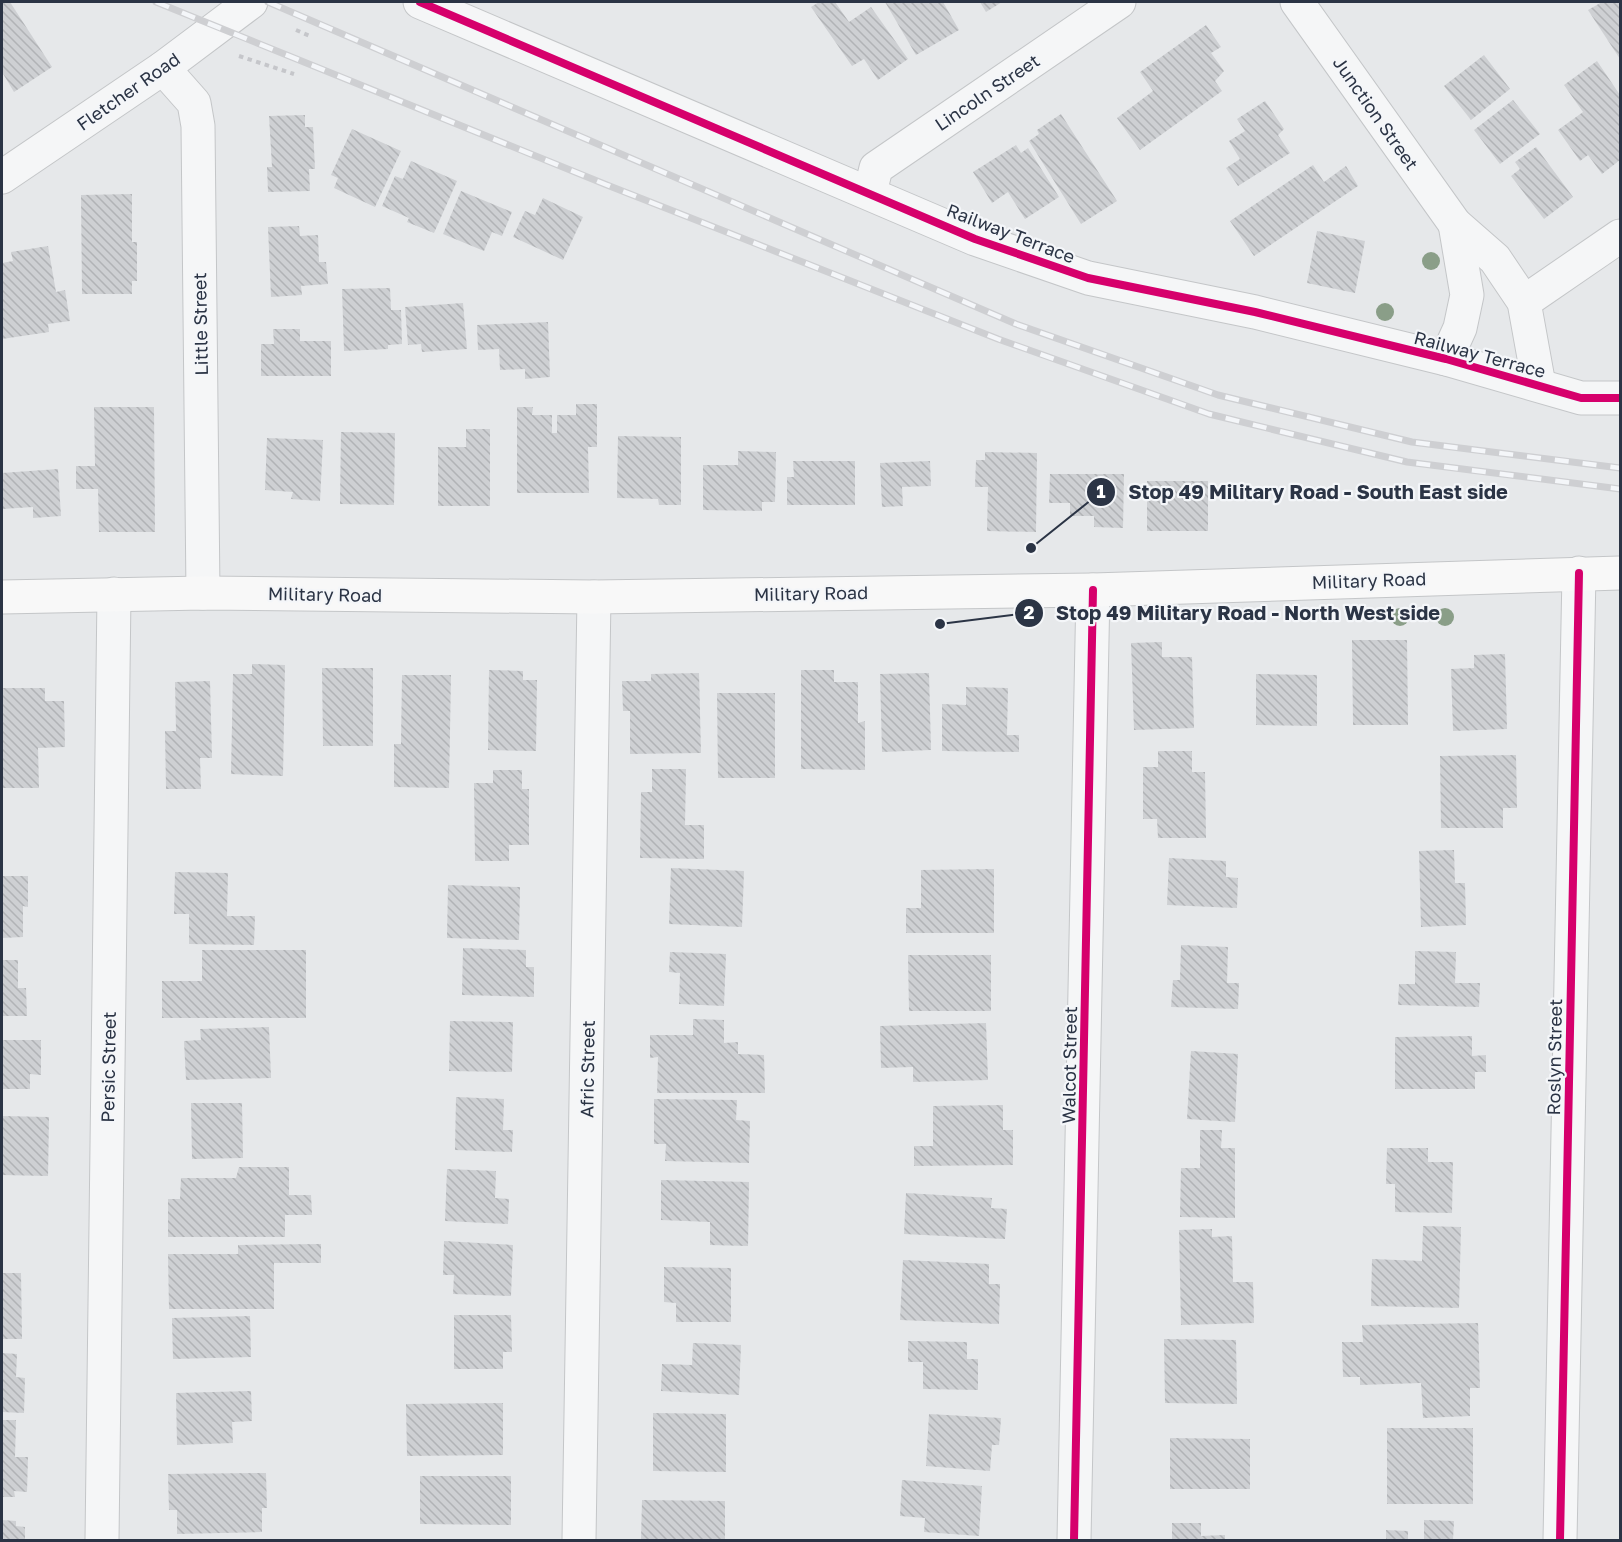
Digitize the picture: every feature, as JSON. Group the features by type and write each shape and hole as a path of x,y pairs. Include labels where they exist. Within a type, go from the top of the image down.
{"main road":[{"name":"Military Road","path":"2,597 204,593 594,597 1093,590 1620,573"}],"street":[{"name":"Fletcher Road","path":"2,177 163,68 251,2"},
{"name":"Railway Terrace","path":"420,2 975,238 1088,278 1254,312 1446,359 1581,398 1620,398"},
{"name":"Lincoln Street","path":"870,193 876,168 1119,2"},
{"name":"Junction Street","path":"1297,2 1455,224 1495,259 1524,302 1539,386"},
{"name":"Little Street","path":"163,68 194,103 198,126 204,593"},
{"name":"Junction Street","path":"1446,359 1460,328 1467,295 1455,224"},
{"path":"1524,302 1620,236"},
{"name":"Roslyn Street","path":"1560,1540 1579,573"},
{"name":"Walcot Street","path":"1074,1540 1093,590"},
{"name":"Persic Street","path":"102,1540 114,594"},
{"name":"Afric Street","path":"579,1540 594,597"}],"path":[{"path":"296,30 310,36"},
{"path":"239,56 294,74"}],"building":[{"path":"2,2 10,2 52,67 14,92 2,72"},
{"path":"819,2 835,2 849,22 871,7 908,59 878,80 864,59 852,66 811,7"},
{"path":"885,2 943,2 959,30 916,55"},
{"path":"980,2 1002,2 986,12"},
{"path":"1602,2 1620,2 1620,59 1588,10"},
{"path":"1206,25 1221,47 1211,53 1224,71 1215,81 1222,91 1140,150 1117,118 1153,91 1140,72"},
{"path":"1484,55 1510,89 1471,120 1444,86"},
{"path":"1597,61 1620,95 1620,160 1602,174 1588,155 1580,161 1558,130 1583,112 1564,85"},
{"path":"1513,100 1540,134 1500,164 1474,130"},
{"path":"1265,101 1284,129 1278,135 1290,153 1238,186 1226,168 1240,159 1229,141 1245,131 1237,119"},
{"path":"1061,114 1117,201 1081,224 1029,141 1039,134 1037,130"},
{"path":"305,115 305,127 313,127 315,169 309,169 310,191 268,192 267,167 272,167 269,116"},
{"path":"352,129 401,151 375,207 334,188 338,178 331,175"},
{"path":"1016,145 1021,153 1028,148 1059,197 1025,219 1008,192 992,203 973,172"},
{"path":"1536,147 1573,197 1544,219 1511,176 1520,169 1515,162"},
{"path":"411,161 457,181 434,233 407,222 409,218 382,206 395,176 403,179"},
{"path":"1313,165 1324,182 1346,166 1358,186 1254,256 1230,221"},
{"path":"461,191 512,212 502,236 492,232 484,251 443,234"},
{"path":"132,194 132,242 137,242 137,281 132,281 132,294 82,294 81,195"},
{"path":"543,198 583,217 563,260 513,237 525,211 535,215"},
{"path":"299,226 300,236 318,235 319,262 326,262 328,284 301,286 302,295 271,297 268,227"},
{"path":"1317,231 1365,241 1355,293 1307,283"},
{"path":"48,246 56,292 65,290 70,321 48,324 49,332 2,339 2,263 13,261 11,252"},
{"path":"390,288 391,310 401,310 402,344 388,345 388,349 344,351 342,289"},
{"path":"463,303 467,349 422,352 421,344 408,345 405,307"},
{"path":"548,322 550,377 525,379 525,369 500,370 499,349 478,350 477,325"},
{"path":"273,329 300,329 300,341 331,341 331,376 261,376 261,344 274,344"},
{"path":"576,404 597,404 597,447 588,447 589,493 517,493 517,407 533,407 532,415 552,415 552,433 557,433 557,415 576,415"},
{"path":"94,407 154,407 155,532 99,532 98,489 76,489 76,466 95,466"},
{"path":"466,429 490,429 490,506 438,506 438,447 466,447"},
{"path":"341,432 395,433 394,505 340,504"},
{"path":"618,436 681,437 681,505 659,505 658,499 617,498"},
{"path":"267,438 323,440 320,501 291,499 293,492 265,490"},
{"path":"738,451 776,452 775,502 762,502 762,511 703,510 703,465 738,465"},
{"path":"985,452 1037,453 1036,532 987,531 988,487 975,487 976,460 985,460"},
{"path":"793,461 855,461 855,505 787,505 787,477 794,477"},
{"path":"930,461 931,486 902,487 903,506 882,507 880,463"},
{"path":"58,469 61,516 33,518 33,507 2,509 2,473"},
{"path":"1050,474 1124,474 1123,528 1094,527 1094,516 1070,516 1070,503 1049,503"},
{"path":"1147,481 1208,481 1208,531 1147,531"},
{"path":"1352,640 1407,640 1408,725 1353,725"},
{"path":"1162,642 1162,657 1192,657 1194,728 1134,730 1131,643"},
{"path":"1505,654 1507,729 1453,731 1451,669 1474,668 1474,655"},
{"path":"252,664 285,665 283,776 231,774 233,674 252,674"},
{"path":"322,668 373,668 373,746 323,746"},
{"path":"489,670 523,671 523,680 537,680 536,751 488,750"},
{"path":"801,670 834,670 834,682 858,682 858,723 865,721 865,770 801,769"},
{"path":"699,673 701,753 630,754 630,711 623,711 622,681 651,681 651,674"},
{"path":"929,673 931,750 882,752 880,674"},
{"path":"1256,674 1317,675 1317,726 1256,725"},
{"path":"402,675 451,675 449,788 394,787 394,744 401,744"},
{"path":"210,681 212,758 200,758 201,789 166,789 165,731 176,731 175,682"},
{"path":"966,687 1008,688 1007,735 1019,735 1019,752 942,751 942,704 966,705"},
{"path":"2,688 45,688 45,701 64,701 65,747 38,748 39,788 2,788"},
{"path":"717,693 775,693 775,778 718,778"},
{"path":"1158,751 1192,751 1192,772 1205,772 1206,838 1158,838 1157,819 1143,819 1143,767 1158,767"},
{"path":"1516,755 1517,808 1503,808 1503,828 1441,828 1440,756"},
{"path":"652,769 686,769 685,825 704,825 704,859 640,858 641,792 652,792"},
{"path":"493,770 522,770 522,789 529,789 529,845 509,845 509,861 475,861 474,783 493,783"},
{"path":"1454,850 1455,883 1465,883 1466,925 1421,927 1419,851"},
{"path":"1169,858 1226,861 1226,877 1238,878 1237,908 1167,905"},
{"path":"671,868 744,871 742,927 669,924"},
{"path":"994,869 994,933 906,933 906,908 921,908 921,870"},
{"path":"175,872 228,873 227,916 255,916 254,945 189,944 189,914 174,914"},
{"path":"2,876 28,876 28,907 23,906 23,937 2,938"},
{"path":"448,885 520,887 519,940 447,938"},
{"path":"1181,945 1228,947 1227,983 1239,983 1238,1009 1171,1007 1173,980 1180,980"},
{"path":"463,948 526,950 526,967 534,967 534,997 462,995"},
{"path":"202,950 306,950 306,1018 162,1018 162,981 202,981"},
{"path":"1415,951 1456,952 1455,983 1480,983 1479,1007 1398,1005 1399,984 1415,984"},
{"path":"670,952 726,954 724,1006 679,1004 680,973 669,972"},
{"path":"908,955 991,955 991,1011 909,1011"},
{"path":"2,960 18,960 18,988 26,988 27,1016 2,1016"},
{"path":"693,1019 724,1020 724,1043 738,1042 738,1054 764,1055 765,1093 657,1093 658,1057 650,1058 650,1035 693,1035"},
{"path":"450,1021 513,1022 512,1072 449,1071"},
{"path":"986,1023 988,1080 913,1082 913,1067 881,1068 880,1026"},
{"path":"269,1027 271,1078 186,1080 184,1041 201,1040 200,1029"},
{"path":"1472,1036 1472,1056 1486,1055 1486,1072 1475,1072 1475,1089 1395,1089 1395,1037"},
{"path":"2,1040 41,1040 41,1075 30,1074 30,1089 2,1089"},
{"path":"1191,1051 1238,1054 1235,1122 1187,1119"},
{"path":"456,1097 504,1099 503,1130 513,1130 512,1152 455,1150"},
{"path":"654,1099 737,1100 736,1120 750,1121 749,1163 665,1161 666,1144 654,1144"},
{"path":"191,1103 242,1103 243,1158 192,1159"},
{"path":"1003,1105 1003,1130 1013,1130 1013,1165 914,1166 914,1146 933,1146 933,1106"},
{"path":"2,1116 49,1117 48,1176 2,1175"},
{"path":"1200,1130 1222,1130 1221,1148 1235,1148 1235,1218 1180,1217 1181,1168 1200,1168"},
{"path":"1387,1148 1428,1148 1428,1162 1453,1162 1452,1213 1395,1212 1395,1184 1386,1184"},
{"path":"239,1167 289,1167 289,1195 311,1195 312,1215 285,1215 285,1237 168,1237 168,1199 180,1199 181,1178 236,1178"},
{"path":"447,1169 496,1171 495,1198 509,1199 508,1224 445,1221"},
{"path":"661,1180 749,1182 748,1246 710,1245 710,1222 661,1220"},
{"path":"906,1193 992,1198 991,1208 1007,1209 1005,1239 904,1234"},
{"path":"1423,1226 1461,1227 1459,1308 1371,1306 1372,1259 1422,1261"},
{"path":"1212,1229 1212,1237 1232,1236 1233,1282 1253,1282 1254,1323 1181,1325 1179,1230"},
{"path":"444,1241 513,1245 511,1296 453,1294 454,1275 443,1275"},
{"path":"321,1244 321,1263 274,1263 274,1309 169,1309 168,1254 238,1254 238,1245"},
{"path":"903,1260 989,1264 989,1284 1000,1284 999,1324 900,1320"},
{"path":"664,1267 731,1268 731,1322 676,1322 676,1303 664,1302"},
{"path":"2,1273 21,1273 22,1339 2,1339"},
{"path":"454,1315 511,1315 512,1352 503,1352 503,1369 454,1369"},
{"path":"250,1316 251,1357 173,1359 172,1318"},
{"path":"1478,1323 1480,1388 1470,1388 1470,1416 1423,1418 1421,1383 1360,1385 1360,1377 1343,1377 1342,1342 1363,1342 1362,1325"},
{"path":"1164,1339 1236,1340 1237,1404 1165,1403"},
{"path":"908,1341 967,1342 967,1359 978,1359 978,1390 923,1389 923,1362 908,1362"},
{"path":"693,1343 741,1345 739,1395 661,1391 662,1364 692,1365"},
{"path":"2,1353 17,1354 16,1377 25,1378 24,1413 2,1412"},
{"path":"251,1391 252,1421 232,1422 233,1443 177,1445 176,1393"},
{"path":"503,1403 503,1455 407,1456 406,1404"},
{"path":"653,1413 726,1414 726,1472 653,1471"},
{"path":"929,1414 1001,1418 999,1445 992,1445 990,1471 926,1466"},
{"path":"2,1420 16,1420 15,1457 28,1457 27,1492 14,1491 15,1497 2,1497"},
{"path":"1387,1428 1473,1428 1473,1504 1387,1504"},
{"path":"1170,1438 1250,1439 1250,1489 1170,1489"},
{"path":"266,1473 267,1508 262,1508 262,1532 177,1534 177,1510 169,1510 168,1474"},
{"path":"420,1476 511,1476 511,1525 420,1524"},
{"path":"902,1480 982,1486 979,1536 924,1532 925,1518 900,1516"},
{"path":"642,1500 725,1501 725,1540 641,1540"},
{"path":"2,1520 16,1521 16,1526 25,1527 25,1540 2,1540"},
{"path":"1424,1520 1454,1521 1453,1540 1424,1540"},
{"path":"1172,1523 1201,1523 1201,1536 1225,1535 1225,1540 1172,1540"},
{"path":"1386,1530 1408,1531 1408,1540 1386,1540"}],"railway":[{"path":"156,2 607,185 998,339 1209,414 1407,462 1620,489"},
{"path":"268,2 1016,324 1218,395 1412,442 1620,468"}],"cycle path":[{"path":"420,2 975,239 1088,278 1255,312 1446,359 1581,398 1620,398"},
{"path":"1560,1540 1579,573"},
{"path":"1074,1540 1093,590"}],"place":[{"name":"Stop 49 Military Road - South East side","path":"1031,548"},
{"name":"Stop 49 Military Road - North West side","path":"940,624"}]}
